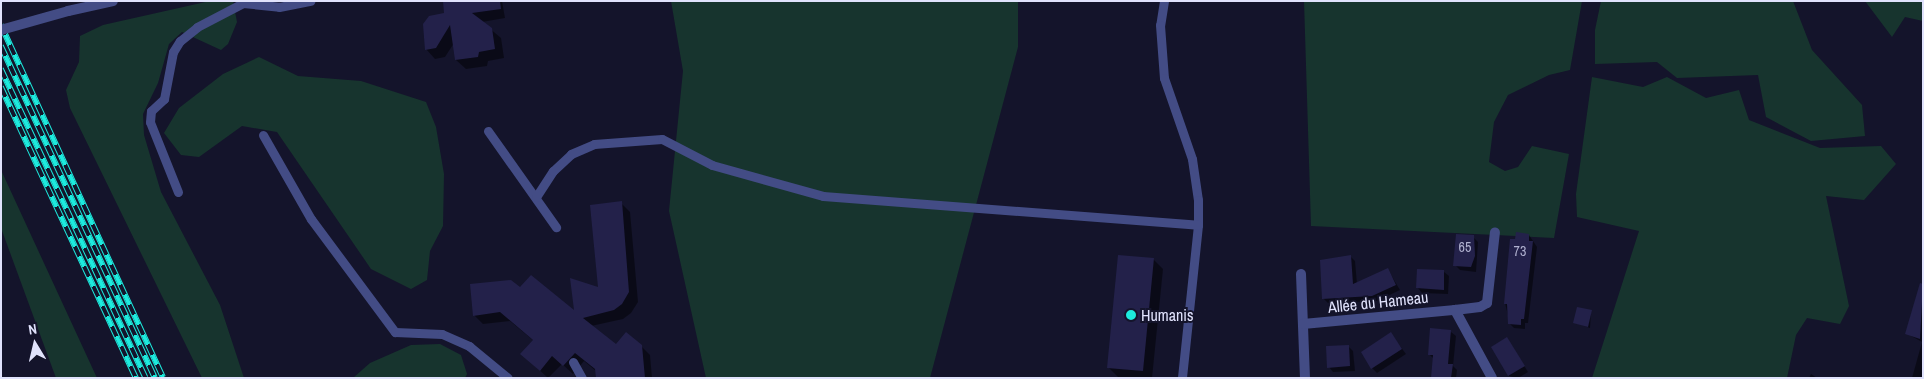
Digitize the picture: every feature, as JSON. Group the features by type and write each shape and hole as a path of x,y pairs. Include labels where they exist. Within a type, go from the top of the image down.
{"street":[{"path":"1,30 68,11 78,5 113,1"},
{"name":"Allée du Hameau","path":"1303,324 1480,307 1487,303 1495,232"},
{"path":"1301,274 1305,378"},
{"path":"1455,310 1492,378"}],"lane":[{"path":"178,192 150,122 151,111 164,98 173,52 180,41 196,27 242,3 279,7 310,1"},
{"path":"1164,1 1160,25 1164,78 1192,159 1198,225 1182,378"},
{"path":"488,131 536,196 556,227"},
{"path":"263,135 311,219 395,332 442,334 469,346 508,378"},
{"path":"536,196 553,171 571,154 594,144 662,139 712,165 823,196 1198,225"},
{"path":"573,362 582,378"}],"green space":[{"path":"210,1 233,1 237,22 228,44 221,50 182,32 169,44 158,83 143,114 144,135 161,192 220,305 244,378 202,378 70,108 66,90 79,62 80,36 103,25"},
{"path":"671,1 1018,1 1018,47 930,378 706,378 669,211 683,71"},
{"path":"1304,1 1582,1 1570,70 1549,75 1508,95 1494,122 1489,162 1505,171 1518,167 1532,146 1569,154 1554,238 1311,226"},
{"path":"1601,1 1793,1 1812,50 1862,105 1865,136 1811,141 1766,117 1758,75 1677,78 1657,62 1595,64 1595,30"},
{"path":"1865,1 1923,1 1923,21 1905,17 1892,37"},
{"path":"259,57 298,76 361,81 426,102 436,127 444,174 443,226 430,251 427,280 411,289 371,269 277,132 242,126 199,157 181,155 164,133 179,108 223,74"},
{"path":"1592,77 1643,87 1667,77 1706,98 1739,90 1749,120 1820,148 1881,146 1896,164 1864,200 1826,196 1849,306 1840,324 1807,318 1796,335 1787,378 1592,378 1639,231 1577,217 1576,194"},
{"path":"1,170 97,378 56,378 1,228"},
{"path":"440,344 461,355 467,374 465,378 353,378 370,363 411,345"}],"building":[{"path":"443,1 500,1 501,9 472,13 492,28 495,49 479,52 478,57 455,60 450,25 436,48 425,50 423,24 429,16 444,13"},
{"path":"622,201 629,292 622,304 614,310 583,318 616,344 626,332 642,345 645,378 596,378 595,369 575,353 563,366 552,356 540,371 520,354 533,340 500,312 473,316 470,284 511,280 520,287 531,275 574,310 570,278 598,287 590,205"},
{"path":"1516,232 1529,234 1529,241 1533,241 1524,319 1521,319 1521,325 1508,324 1507,304 1504,304 1510,239 1515,239"},
{"path":"1456,234 1474,235 1475,256 1471,267 1453,266"},
{"name":"Humanis","path":"1118,255 1154,258 1143,371 1107,368"},
{"path":"1351,255 1353,284 1388,268 1396,285 1372,296 1322,299 1320,260"},
{"path":"1417,269 1444,270 1444,290 1416,288"},
{"path":"1920,283 1923,284 1920,339 1905,334"},
{"path":"1577,307 1592,310 1588,327 1573,323"},
{"path":"1430,328 1451,330 1448,364 1453,364 1451,378 1431,378 1433,355 1428,355"},
{"path":"1391,332 1402,349 1371,369 1361,352"},
{"path":"1507,337 1525,366 1508,376 1491,347"},
{"path":"1349,345 1350,366 1327,368 1326,346"}],"railway":[{"path":"1,25 163,378"},
{"path":"1,46 155,378"},
{"path":"1,69 146,378"},
{"path":"1,87 136,378"}],"place":[{"name":"Humanis","path":"1131,315"}]}
